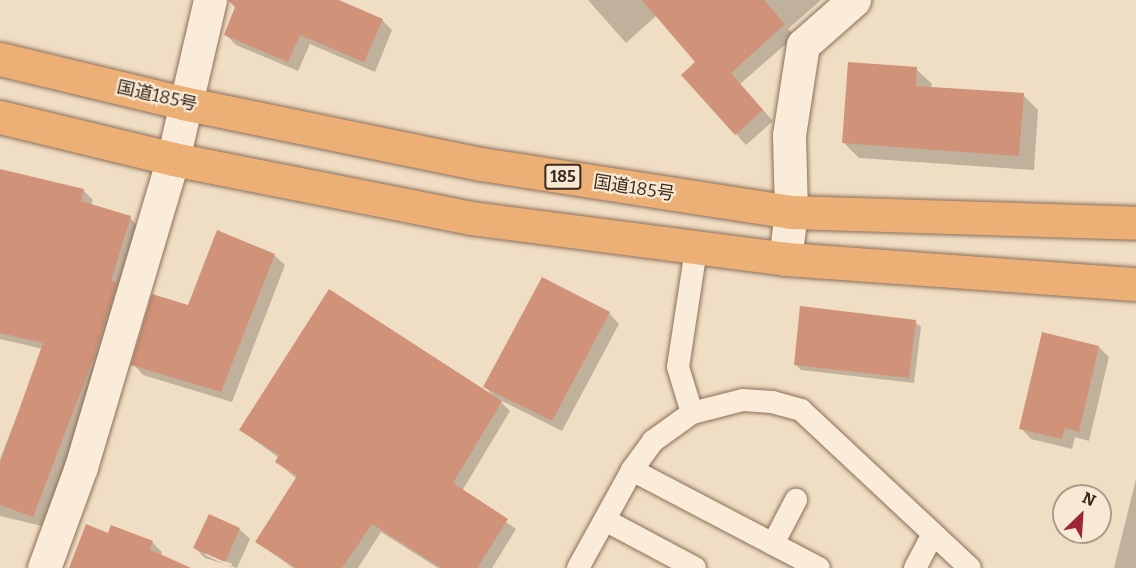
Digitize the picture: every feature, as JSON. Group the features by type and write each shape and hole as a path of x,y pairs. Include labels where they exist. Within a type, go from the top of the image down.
{"highway":[{"name":"国道185号","path":"0,59 183,103 481,164 791,212 1136,223"},
{"path":"0,117 173,159 471,218 785,259 1095,284 1136,284"}],"street":[{"path":"44,568 81,467 173,159 183,103 210,0"},
{"path":"785,259 791,212 789,135 803,45 854,0"}],"lane":[{"path":"692,412 678,367 696,249"},
{"path":"578,568 632,470 653,441 692,412 743,400 772,402 801,410 970,568"},
{"path":"632,470 819,568"},
{"path":"773,544 796,500"},
{"path":"605,520 695,568"},
{"path":"915,568 933,534"}],"building":[{"path":"228,0 339,0 383,19 364,62 300,35 288,62 224,35 235,7"},
{"path":"642,0 764,0 785,24 731,73 763,110 735,135 681,75 695,62"},
{"path":"848,62 917,67 916,86 1024,93 1019,156 842,143"},
{"path":"0,169 84,189 81,201 131,216 111,281 117,283 95,354 33,517 0,505 0,463 43,343 0,333"},
{"path":"217,230 275,254 221,392 131,365 152,294 188,305"},
{"path":"542,277 610,312 552,421 483,387"},
{"path":"329,289 502,401 453,483 508,519 477,568 441,568 372,524 342,568 296,568 255,542 297,476 275,462 279,455 239,430"},
{"path":"800,306 916,320 909,378 794,365"},
{"path":"1042,332 1099,346 1079,432 1065,428 1062,439 1019,429"},
{"path":"209,514 240,528 225,562 193,548"},
{"path":"86,524 108,533 111,525 153,541 149,549 191,568 69,568"}]}
